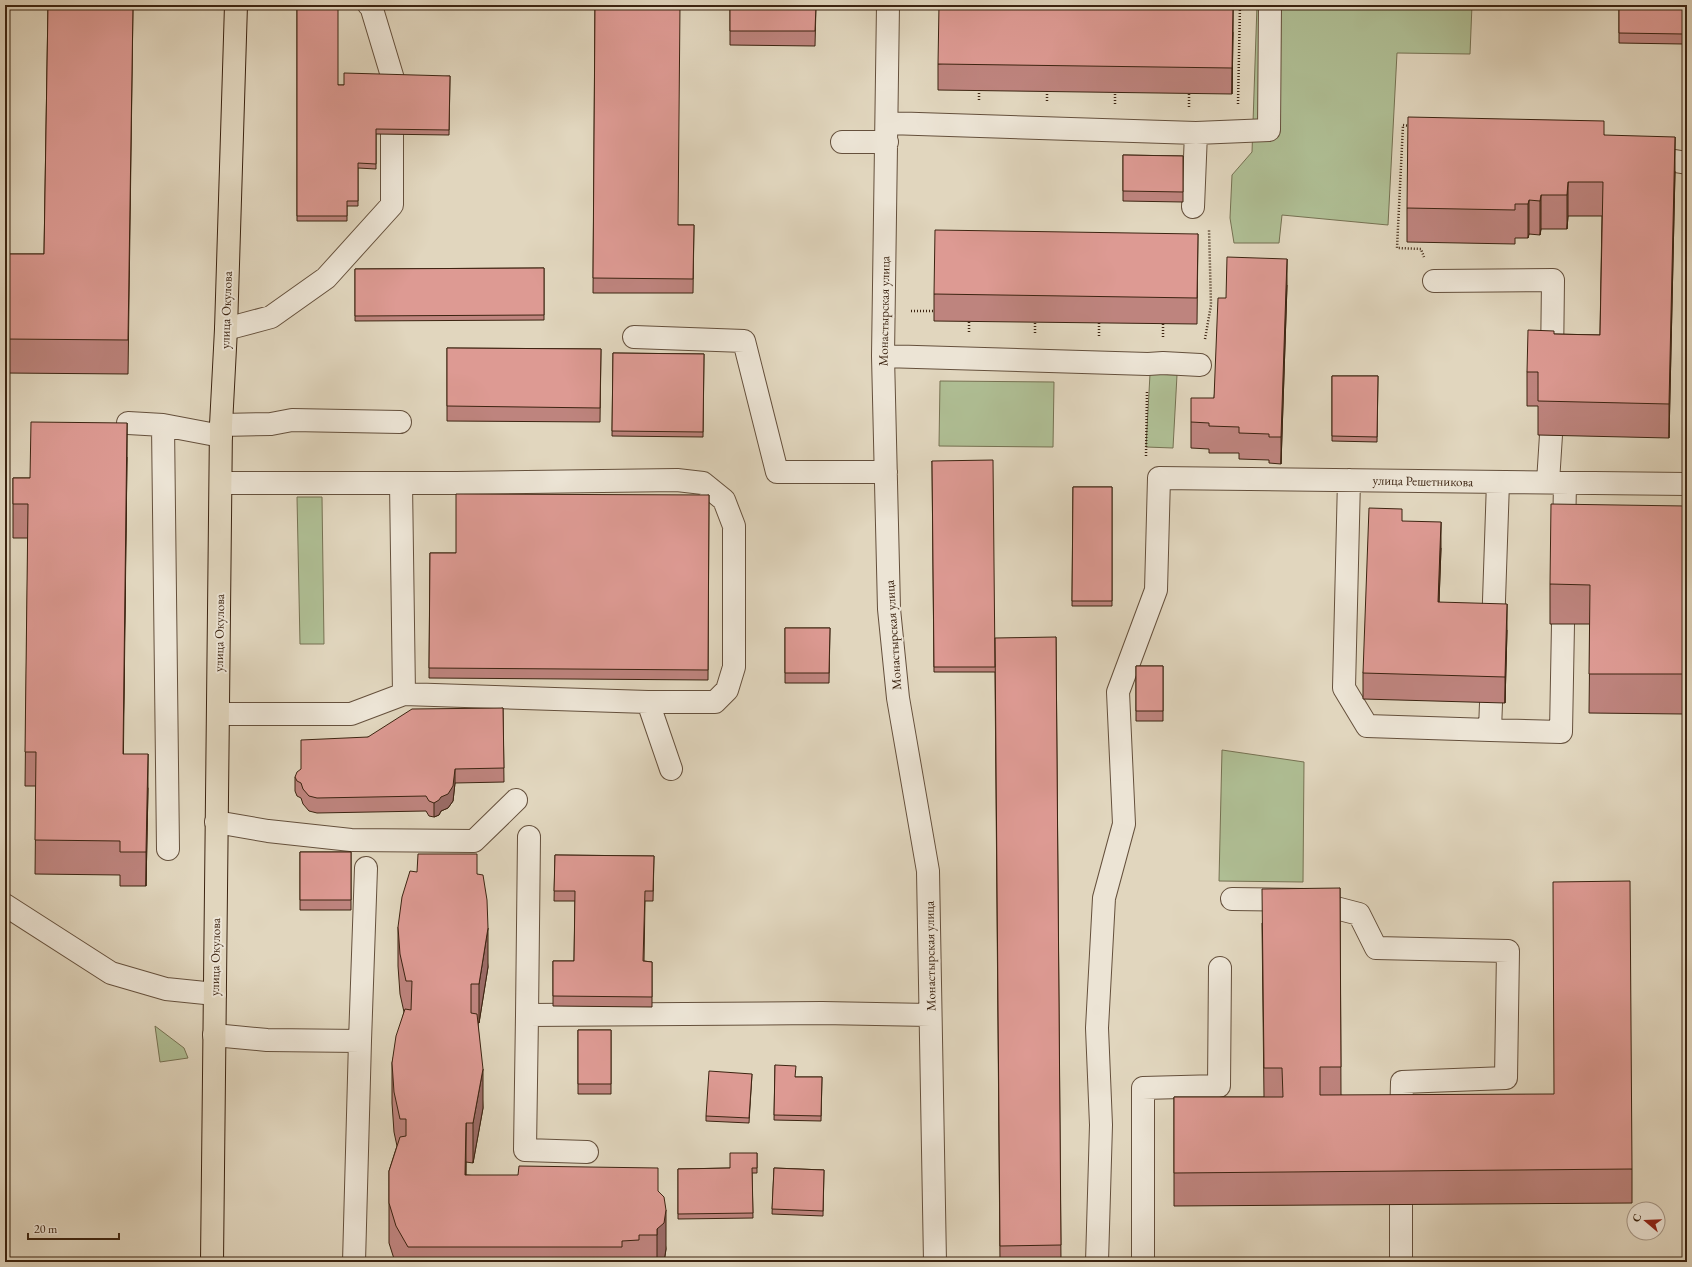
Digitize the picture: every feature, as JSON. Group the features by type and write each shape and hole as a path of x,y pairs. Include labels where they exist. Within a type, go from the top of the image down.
{"main road":[{"name":"улица Окулова","path":"212,1262 221,430 226,329 236,5"}],"street":[{"path":"369,5 371,6 393,79"},
{"name":"Монастырская улица","path":"888,5 883,356 889,609 898,698 928,871 934,1262"},
{"path":"842,142 887,132 1196,133 1269,130 1270,5"},
{"path":"1193,207 1196,133"},
{"path":"226,329 271,317 326,278 392,205 392,134"},
{"path":"1625,153 1687,164"},
{"path":"1434,281 1553,280 1552,365"},
{"path":"634,337 744,341 777,472 886,472"},
{"path":"883,356 1148,364 1200,364"},
{"path":"128,423 221,430 292,420 400,422"},
{"path":"163,425 168,849"},
{"path":"1551,435 1564,544"},
{"path":"1097,1262 1101,1125 1097,1028 1104,898 1124,824 1118,692 1156,590 1159,478"},
{"name":"улица Решетникова","path":"1159,478 1687,484"},
{"path":"218,714 351,714 404,694 648,702 715,702 727,690 734,667 734,526 724,500 703,483 677,480 221,483"},
{"path":"1349,480 1344,688 1367,726 1561,732 1562,624"},
{"path":"1493,630 1498,482"},
{"path":"401,483 404,694"},
{"path":"648,702 671,769"},
{"path":"1490,730 1491,703"},
{"path":"216,822 268,831 350,840 474,842 516,800"},
{"path":"529,837 525,1150 587,1152"},
{"path":"354,1262 366,868"},
{"path":"1232,899 1305,900 1359,914 1376,948 1508,951 1506,1078 1402,1082 1400,1129"},
{"path":"5,905 111,973 166,989 215,994"},
{"path":"1143,1262 1143,1088 1219,1086 1220,968"},
{"path":"527,1015 822,1013 930,1015"},
{"path":"214,1035 267,1040 360,1041"},
{"path":"1401,1205 1401,1262"}],"path":[{"path":"1238,112 1240,5"},
{"path":"1418,126 1403,125 1397,248 1421,249 1434,281"},
{"path":"1200,364 1211,305 1209,227"},
{"path":"910,310 934,311"},
{"path":"1148,364 1145,454 1159,478"}],"green space":[{"path":"1257,5 1472,5 1470,54 1397,53 1388,225 1282,215 1279,243 1234,243 1230,218 1232,175 1252,152"},
{"path":"1150,374 1177,375 1173,448 1146,447"},
{"path":"940,381 1054,382 1053,447 939,446"},
{"path":"297,497 322,497 324,644 300,644"},
{"path":"1222,750 1304,762 1303,882 1219,881"},
{"path":"155,1026 184,1048 188,1058 160,1062"}],"building":[{"path":"48,5 133,5 128,340 5,339 5,254 44,254"},
{"path":"595,5 680,5 678,225 694,225 693,279 593,278"},
{"path":"730,5 816,5 815,31 730,31"},
{"path":"939,5 1233,6 1232,68 938,64"},
{"path":"1619,5 1683,5 1683,34 1619,33"},
{"path":"297,8 338,8 338,85 344,85 344,73 450,76 449,130 376,129 376,164 358,163 358,201 347,201 347,216 297,216"},
{"path":"1408,117 1604,121 1604,135 1675,137 1669,404 1538,401 1538,372 1527,372 1528,330 1554,331 1554,334 1600,335 1603,182 1568,182 1567,195 1541,195 1540,201 1529,200 1528,204 1515,204 1515,210 1407,208"},
{"path":"1123,155 1183,156 1183,192 1123,191"},
{"path":"935,230 1198,234 1197,298 934,294"},
{"path":"1227,257 1287,259 1281,437 1269,437 1269,434 1239,433 1239,427 1209,426 1209,423 1191,422 1191,398 1214,398 1218,298 1226,298"},
{"path":"544,268 544,315 355,316 355,269"},
{"path":"447,348 601,349 600,408 447,406"},
{"path":"613,353 704,354 703,432 612,431"},
{"path":"1332,376 1378,376 1377,437 1332,436"},
{"path":"31,422 127,423 123,754 148,754 146,852 120,852 120,841 35,840 36,752 25,752 28,504 13,504 13,478 30,478"},
{"path":"993,460 995,667 934,667 932,461"},
{"path":"1073,487 1112,487 1112,601 1072,601"},
{"path":"456,494 709,495 708,670 429,668 430,553 456,553"},
{"path":"1551,504 1685,506 1683,674 1589,674 1590,585 1550,584"},
{"path":"1369,508 1402,509 1402,521 1441,522 1438,602 1507,604 1505,677 1363,673"},
{"path":"785,628 830,628 829,673 785,673"},
{"path":"1056,637 1061,1245 1000,1246 995,638"},
{"path":"1136,666 1163,666 1163,711 1136,711"},
{"path":"503,708 504,768 455,769 453,786 448,794 441,797 434,803 429,801 426,796 317,798 309,796 303,789 301,783 297,781 295,777 297,772 301,769 301,740 368,737 412,709"},
{"path":"300,852 351,852 351,900 300,900"},
{"path":"418,854 477,854 477,874 483,875 487,900 488,928 479,984 471,984 471,1013 477,1014 483,1069 473,1123 466,1123 465,1175 518,1175 519,1166 658,1168 658,1191 664,1197 666,1210 664,1223 657,1229 657,1235 639,1235 639,1240 622,1241 622,1247 408,1247 396,1226 389,1203 389,1171 400,1137 406,1136 406,1119 400,1119 394,1092 392,1063 396,1036 405,1009 411,1010 412,981 406,981 400,954 398,927 402,897 410,871 417,872"},
{"path":"555,855 654,856 653,891 645,891 643,961 652,962 652,997 553,996 553,961 574,961 575,891 554,891"},
{"path":"1630,881 1632,1169 1174,1173 1174,1097 1283,1097 1282,1068 1264,1068 1262,889 1340,888 1341,1067 1320,1067 1320,1095 1554,1094 1553,882"},
{"path":"578,1030 611,1030 611,1084 578,1084"},
{"path":"775,1065 796,1066 795,1077 822,1077 821,1116 774,1115"},
{"path":"709,1071 752,1074 749,1118 706,1116"},
{"path":"730,1153 757,1153 757,1168 752,1168 753,1213 678,1214 678,1169 730,1168"},
{"path":"774,1168 824,1170 823,1211 772,1209"}]}
